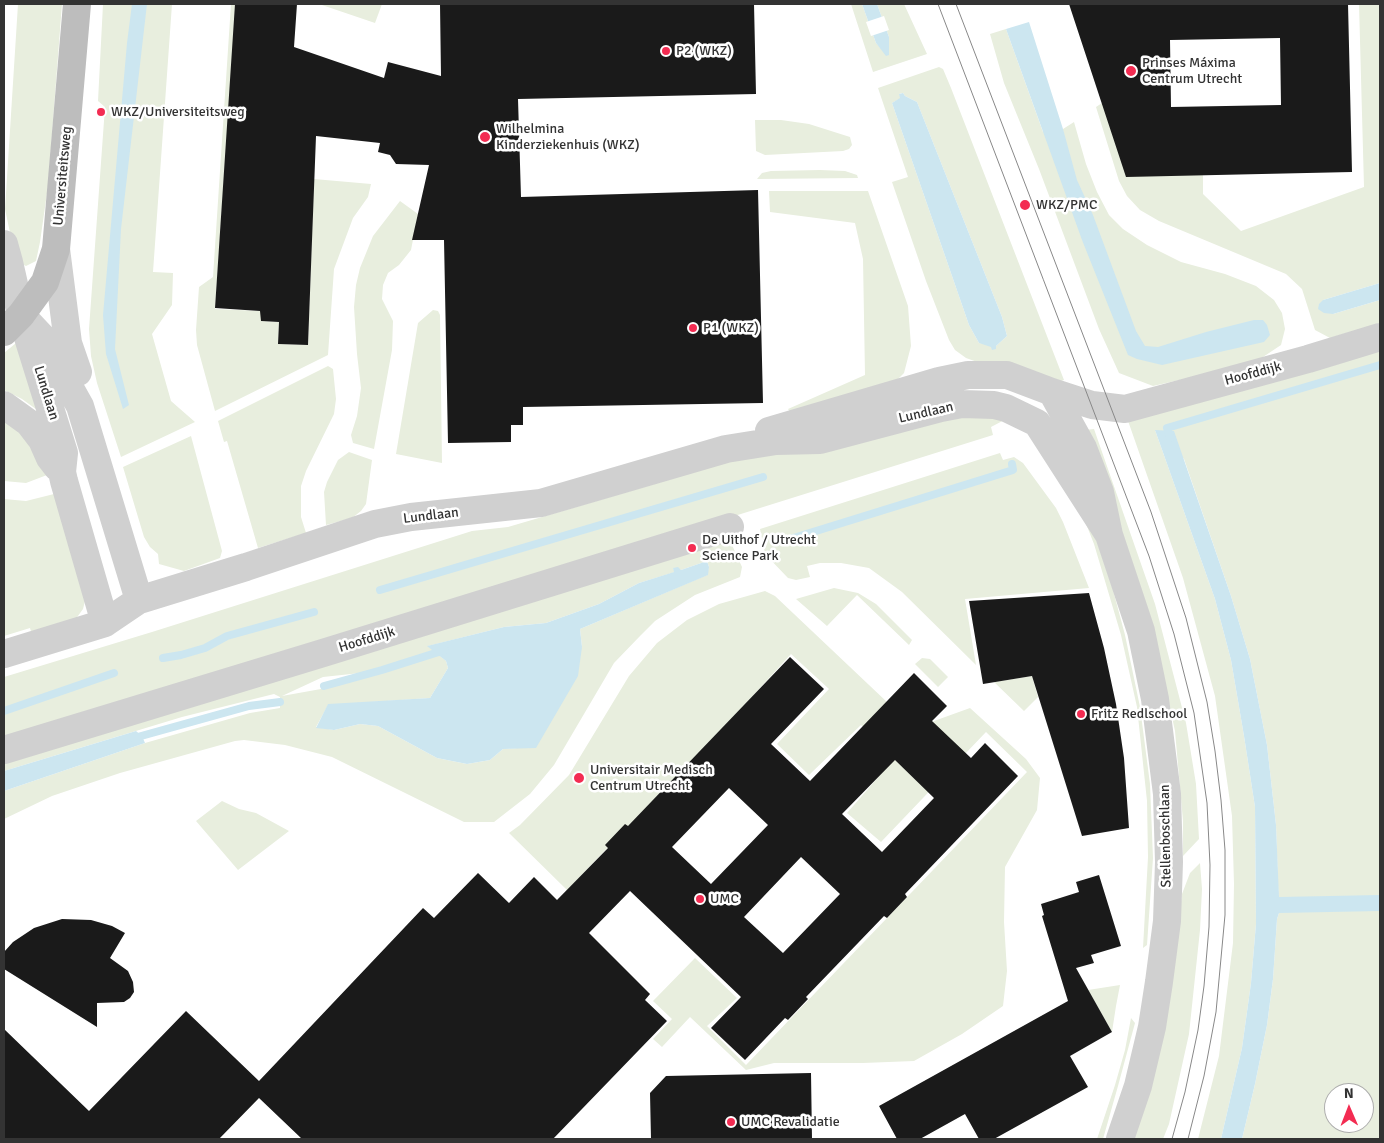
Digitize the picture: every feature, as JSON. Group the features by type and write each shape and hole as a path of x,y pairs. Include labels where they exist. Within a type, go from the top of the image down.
{"main road":[{"name":"Universiteitsweg","path":"10,321 45,282 56,249 76,4"}],"street":[{"name":"Lundlaan","path":"4,244 9,262 10,321 64,453 62,472 106,623"},
{"name":"Lundlaan","path":"56,249 68,343 81,380 80,406"},
{"name":"Lundlaan","path":"10,321 55,351 66,382 80,406 139,600"},
{"name":"Hoofddijk","path":"1068,420 1096,417 1118,408 1317,356 1380,337"},
{"name":"Lundlaan","path":"776,441 934,389 968,375 1007,375 1052,392"},
{"name":"Lundlaan","path":"726,448 739,440 934,389 987,391 1010,397 1055,417 1068,420"},
{"name":"Hoofddijk","path":"1052,392 1092,405 1118,408"},
{"path":"1052,392 1068,420 1070,451"},
{"name":"Lundlaan","path":"4,654 106,623 139,600 375,524 411,517 541,503 726,448 776,441 820,440 962,404 994,405 1006,408 1038,423 1070,451"},
{"name":"Lundlaan","path":"4,405 28,423 42,440 50,458 62,472"},
{"name":"Stellenboschlaan","path":"1070,451 1100,492 1109,535 1142,631 1155,699 1167,794 1169,844 1167,921 1155,1009 1138,1086 1120,1139"},
{"name":"Hoofddijk","path":"4,750 730,527"}],"green space":[{"path":"18,4 62,4 48,186 36,261 26,266 16,261 5,209"},
{"path":"103,4 172,4 153,272 173,273 172,305 152,334 171,401 195,422 121,457 97,383 91,356 89,329 105,107 98,101"},
{"path":"231,4 236,4 215,309 261,311 261,321 279,322 278,344 308,345 314,179 371,184 368,197 353,218 334,269 328,355 215,411 197,345 196,330 199,287 213,277"},
{"path":"319,4 382,4 375,23"},
{"path":"851,4 862,4 876,43 884,52 889,54 889,37 877,4 904,4 927,54 873,72"},
{"path":"1359,4 1380,4 1380,283 1323,300 1333,314 1380,300 1380,323 1330,338 1315,330 1302,289 1286,274 1159,221 1140,210 1127,196 1119,181 1096,107 1102,103 1203,175 1203,194 1241,231 1364,187"},
{"path":"1006,29 1043,132 1063,129 1074,122 1086,164 1109,215 1123,229 1147,245 1181,262 1225,274 1256,286 1274,300 1282,313 1285,329 1281,345 1254,363 1153,386 1119,373 1099,329 1039,169 1004,83 990,34"},
{"path":"939,67 943,69 1064,380 1054,384 983,364 966,358 955,350 949,340 926,281 892,182 908,177 878,88","holes":["903,93 917,102 1002,317 1007,336 996,346 979,343 969,325 892,103 901,98 899,94"]},
{"path":"755,120 781,120 809,124 850,137 852,145 849,149 843,151 765,155 756,151"},
{"path":"771,171 845,171 857,175 858,178 757,179 762,173"},
{"path":"769,191 868,191 908,306 911,346 904,373 895,382 793,416 788,409 865,375 863,259 855,223 770,212"},
{"path":"400,201 418,214 411,250 399,265 388,273 383,285 382,299 393,321 392,350 374,449 353,443 351,435 357,416 361,388 354,307 356,285 360,268 373,236"},
{"path":"433,310 438,311 440,315 442,463 396,454 418,323"},
{"path":"16,343 40,412 22,399 4,390 4,353"},
{"path":"1380,346 1380,1139 1242,1139 1267,1025 1279,913 1276,825 1267,745 1250,659 1231,596 1184,459 1155,430 1215,599 1231,660 1255,807 1256,924 1251,983 1242,1048 1221,1139 1198,1139 1219,1056 1233,943 1234,884 1232,816 1215,696 1183,578 1127,418"},
{"path":"328,366 333,369 336,399 334,414 306,471 301,486 301,517 306,533 258,548 227,441 224,442 218,421"},
{"path":"954,410 1012,416 991,427 993,435 326,644 4,741 4,677 472,531 508,527 729,462"},
{"path":"4,416 19,429 47,475 26,483 4,481"},
{"path":"1094,429 1155,604 1186,723 1196,784 1199,839 1183,856 1183,821 1175,731 1157,647 1085,430"},
{"path":"191,436 222,551 220,558 184,571 159,564 158,554 150,547 144,537 123,467"},
{"path":"349,452 372,460 366,504 352,518 326,525 324,492 327,482 338,460"},
{"path":"1000,453 1003,460 1014,457 1023,463 1056,508 1089,588 965,599 976,665 902,592 869,568 841,563 820,563 807,566 810,577 796,580 788,578 765,554 760,529"},
{"path":"54,494 85,601 83,609 75,620 32,635 30,628 4,636 4,499 26,501"},
{"path":"1081,511 1096,539 1113,590 1125,635 1140,707 1150,784 1153,858 1147,945 1143,948 1148,857 1147,801 1137,707 1121,635 1094,544"},
{"path":"722,542 732,545 742,567 740,577 695,595 655,621 641,635 614,663 554,765 530,794 494,822 464,822 332,757 285,745 244,740 120,773 52,796 4,819 4,791 145,743 250,713 280,708 280,697 274,694 182,717 4,771 4,758","holes":["707,561 709,567 707,575 580,629 582,647 518,748 503,749 490,760 467,764 437,758 378,726 360,724 334,730 316,727 328,705 430,698 448,668 446,661 428,646 504,627 546,623 599,604 639,583 675,572 673,568 681,570","379,671 332,687 282,696 323,677"]},
{"path":"834,588 858,593 876,604 912,640 909,645 857,595 827,626 796,599"},
{"path":"765,591 775,596 906,720 923,725 970,708 1026,759 1040,778 1037,810 1005,867 1004,922 1007,971 1003,1006 962,1034 914,1061 774,1063 746,1070 690,1017 662,1047 653,1039 672,1019 653,1001 695,958 737,998 707,1026 746,1065 1027,772 986,732 881,842 847,813 895,758 861,725 809,775 777,744 829,689 791,654 740,710 567,890 509,833 520,825 569,775 629,676 657,643 687,620 719,604"},
{"path":"922,658 930,659 948,677 938,687 915,664"},
{"path":"1032,676 1038,697 1024,711 994,682"},
{"path":"222,801 239,809 256,813 289,831 238,870 196,821"},
{"path":"1200,863 1202,889 1200,930 1189,1034 1169,1124 1163,1139 1133,1139 1179,921 1182,894 1190,873"},
{"path":"1120,985 1116,1006 1112,1032 1088,990"},
{"path":"1131,1018 1135,1023 1118,1086 1103,1139 1097,1139 1125,1050"}],"water":[{"path":"132,4 147,4 121,229 115,349 129,405 123,409 106,354 103,315"},
{"path":"862,4 877,4 889,37 889,55 886,56 876,43"},
{"path":"1029,22 1077,180 1093,215 1136,331 1145,346 1158,347 1254,320 1263,320 1267,325 1270,335 1264,342 1162,365 1128,355 1082,240 1006,29"},
{"path":"903,93 917,102 1002,317 1007,336 996,346 996,349 992,350 991,347 979,343 969,325 892,103 900,98 899,94"},
{"path":"1380,283 1380,300 1333,314 1324,313 1318,309 1319,304 1323,300"},
{"path":"1155,430 1174,431 1231,596 1250,659 1267,745 1276,825 1279,897 1380,895 1380,911 1279,913 1267,1025 1242,1139 1221,1139 1242,1048 1251,983 1256,924 1255,807 1231,660 1215,599"},
{"path":"707,561 709,567 708,575 580,629 582,647 578,676 536,748 503,749 490,760 467,764 437,758 378,726 360,724 334,730 316,728 328,704 430,698 448,668 446,661 427,646 504,627 546,623 599,604 639,583 674,572 673,568 678,567 681,570"},
{"path":"136,731 142,736 145,743 4,791 4,771"}],"pier":[{"path":"884,16 889,30 871,36 866,22"}],"building":[{"path":"235,4 297,4 294,47 384,78 388,62 441,76 440,4 754,4 756,94 518,99 521,197 758,190 763,403 523,407 523,425 511,425 511,442 448,443 444,240 412,240 429,165 396,164 390,155 378,152 380,143 316,136 308,345 278,344 279,322 261,321 260,311 215,308"},
{"name":"Prinses Máxima Centrum Utrecht","path":"1069,4 1348,4 1352,172 1126,177","holes":["1280,38 1281,105 1171,107 1170,40"]},
{"name":"Fritz Redlschool","path":"1089,593 1104,648 1116,704 1124,758 1129,828 1082,836 1032,676 983,684 969,601"},
{"name":"UMC","path":"790,657 824,689 771,744 810,781 914,673 947,706 932,721 971,758 985,743 1018,776 905,894 907,897 887,918 884,916 806,997 808,999 788,1020 785,1018 745,1060 711,1028 741,997 630,891 589,933 650,994 645,1000 667,1021 553,1139 302,1139 259,1098 219,1139 4,1139 4,1029 89,1111 186,1011 259,1081 423,908 434,918 478,873 509,903 534,877 557,900 608,848 605,845 625,824 628,826","holes":["895,760 934,798 882,852 842,814","729,788 768,825 711,884 672,847","801,857 840,894 783,953 744,917"]},
{"path":"1099,875 1121,946 1091,955 1094,963 1076,968 1112,1032 1070,1056 1088,1087 994,1139 979,1139 965,1114 920,1139 897,1139 879,1106 1068,1001 1042,916 1044,915 1041,904 1079,892 1076,882"},
{"path":"62,919 91,920 112,926 125,933 110,958 128,971 133,982 134,992 124,1002 97,1003 97,1027 4,969 4,952 13,942 34,928"},
{"name":"UMC Revalidatie","path":"811,1073 812,1139 651,1139 650,1093 666,1076"}],"waterway":[{"path":"1170,438 1167,428 1380,365"},
{"path":"787,540 1013,470 1012,464"},
{"path":"380,590 763,477"},
{"path":"163,658 205,648 227,636 314,612"},
{"path":"324,686 445,650"},
{"path":"4,711 114,673"},
{"path":"134,738 249,706 280,702"}],"tram line":[{"path":"938,4 1149,556 1174,634 1194,713 1207,803 1210,865 1209,927 1198,1030 1185,1092 1172,1139"},
{"path":"956,4 1151,512 1186,618 1207,702 1221,800 1225,850 1225,915 1216,1012 1204,1076 1188,1139"}],"place":[{"name":"P2 (WKZ)","path":"666,51"},
{"name":"Prinses Máxima Centrum Utrecht","path":"1131,71"},
{"name":"WKZ/Universiteitsweg","path":"101,112"},
{"name":"Wilhelmina Kinderziekenhuis (WKZ)","path":"485,137"},
{"name":"WKZ/PMC","path":"1025,205"},
{"name":"P1 (WKZ)","path":"693,328"},
{"name":"De Uithof / Utrecht Science Park","path":"692,548"},
{"name":"Fritz Redlschool","path":"1081,714"},
{"name":"Universitair Medisch Centrum Utrecht","path":"579,778"},
{"name":"UMC","path":"700,899"},
{"name":"UMC Revalidatie","path":"731,1122"}]}
